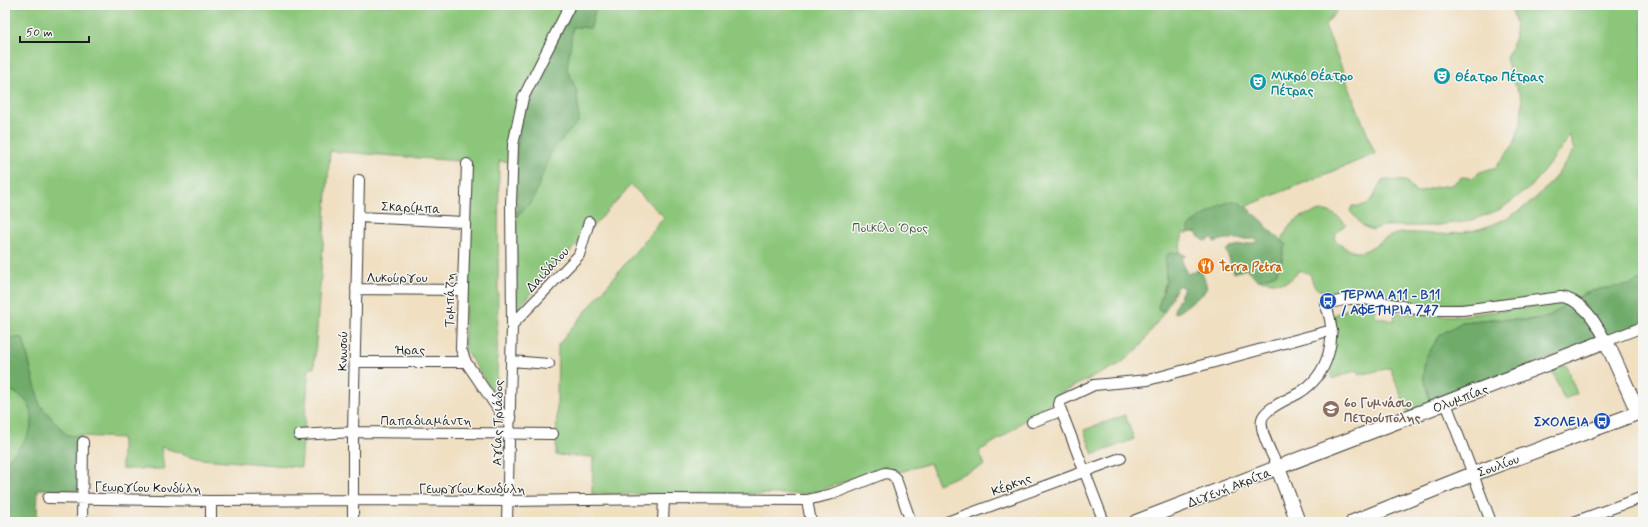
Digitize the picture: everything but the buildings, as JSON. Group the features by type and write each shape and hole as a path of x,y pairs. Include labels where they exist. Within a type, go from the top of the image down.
{"street":[{"name":"Αγίας Τριάδος","path":"507,522 511,419 511,203 513,145 523,98 570,5"},
{"name":"Τομπάζη","path":"467,164 461,349 466,362 502,415 511,419"},
{"name":"Κνωσού","path":"353,522 354,362 359,180"},
{"name":"Σκαρίμπα","path":"358,217 464,222"},
{"name":"Δαιδάλου","path":"512,325 579,255 589,222"},
{"name":"Λυκούργου","path":"356,289 462,290"},
{"path":"1298,522 1264,434 1262,423 1264,415 1269,410 1301,392 1317,377 1323,367 1329,352 1332,330 1325,304 1349,299 1365,299 1422,310 1462,310 1531,300 1566,298 1577,301 1606,341 1641,412"},
{"name":"Ολυμπίας","path":"1278,468 1643,327"},
{"path":"1104,522 1060,408 1062,400 1094,385 1148,380 1332,330"},
{"path":"511,361 549,364"},
{"name":"Ήρας","path":"354,362 466,362"},
{"path":"1446,403 1491,522"},
{"path":"1032,422 1060,408"},
{"name":"Σουλίου","path":"1353,522 1473,474 1641,412"},
{"name":"Παπαδιαμάντη","path":"300,435 353,432 553,434"},
{"path":"82,522 83,442"},
{"name":"Κέρκης","path":"947,522 1121,458"},
{"name":"Διγενή Ακρίτα","path":"1136,522 1278,468"},
{"name":"Γεωργίου Κονδύλη","path":"48,498 211,501 353,500 507,502 664,499 807,500 832,494 885,473 891,474 896,479 911,522"},
{"path":"1574,522 1643,497"},
{"path":"663,522 664,499"},
{"path":"807,500 811,522"},
{"path":"211,501 211,522"}],"green space":[{"name":"Ποικίλο Όρος","path":"5,5 1342,5 1325,25 1375,154 1188,230 1187,233 1183,233 1179,252 1175,253 1170,266 1158,307 1160,310 1165,311 1139,348 1120,364 1054,396 1052,403 1046,406 1048,410 1025,420 1004,436 979,451 985,465 938,484 930,463 893,474 886,466 816,492 802,494 592,494 593,457 556,455 558,345 664,217 631,185 520,306 516,308 516,217 520,213 521,163 499,161 497,398 464,348 470,162 330,151 314,368 309,368 301,467 201,459 161,447 164,469 122,469 122,438 79,436 5,492"},
{"path":"575,5 596,5 591,28 573,27 567,69 577,92 579,121 552,150 533,200 516,217 516,166 519,130 527,96"},
{"path":"1510,5 1643,5 1643,300 1617,292 1602,290 1586,293 1576,298 1418,306 1319,290 1314,286 1310,274 1299,270 1295,276 1286,282 1258,280 1276,274 1282,260 1284,248 1287,245 1282,241 1287,230 1296,220 1310,213 1325,211 1339,218 1346,224 1336,233 1335,240 1345,248 1360,252 1396,234 1448,234 1488,226 1506,219 1522,209 1537,197 1550,183 1574,150 1569,135 1564,145 1532,186 1501,209 1470,221 1431,226 1383,226 1372,230 1363,226 1350,211 1352,206 1359,206 1369,203 1375,195 1382,180 1406,181 1416,193 1436,187 1451,185 1462,177 1472,178 1480,172 1496,167 1514,144 1521,122 1522,99 1511,76 1506,58 1514,42 1516,24"},
{"path":"1232,201 1239,202 1251,211 1264,222 1268,229 1287,245 1284,248 1282,260 1276,274 1258,280 1246,269 1234,273 1226,250 1230,249 1230,247 1257,242 1256,239 1226,239 1214,242 1213,238 1205,241 1198,236 1197,233 1187,233 1191,224 1221,205"},
{"path":"1179,252 1186,256 1181,258 1187,274 1201,269 1207,287 1203,294 1177,313 1174,312 1174,310 1184,288 1178,285 1165,311 1160,310 1158,307 1166,283 1165,257 1168,254"},
{"path":"1643,279 1643,323 1431,404 1423,377 1425,358 1440,335 1462,322 1492,319 1526,320 1549,317 1563,306 1593,290 1629,285"},
{"path":"1554,304 1566,304 1549,317 1526,320 1492,319 1462,322 1423,377 1431,404 1408,413 1390,368 1359,375 1357,370 1332,379 1331,358 1333,316 1349,308 1359,307 1376,309 1375,317 1394,321 1395,313 1457,316"},
{"path":"5,337 23,338 40,405 67,435 81,436 79,491 38,489 37,522 5,522 5,462 12,456 29,433 32,424 32,416 30,407 24,399 5,388"},
{"path":"1566,365 1577,394 1564,399 1552,370"},
{"path":"1125,415 1134,439 1093,455 1084,430"}],"place":[{"name":"Θέατρο Πέτρας","path":"1442,76"},
{"name":"Μικρό Θέατρο Πέτρας","path":"1258,82"},
{"name":"Terra Petra","path":"1206,266"},
{"name":"ΤΕΡΜΑ Α11 - Β11 / ΑΦΕΤΗΡΙΑ 747","path":"1328,301"},
{"name":"6ο Γυμνάσιο Πετρούπολης","path":"1331,409"},
{"name":"ΣΧΟΛΕΙΑ","path":"1602,421"}]}
